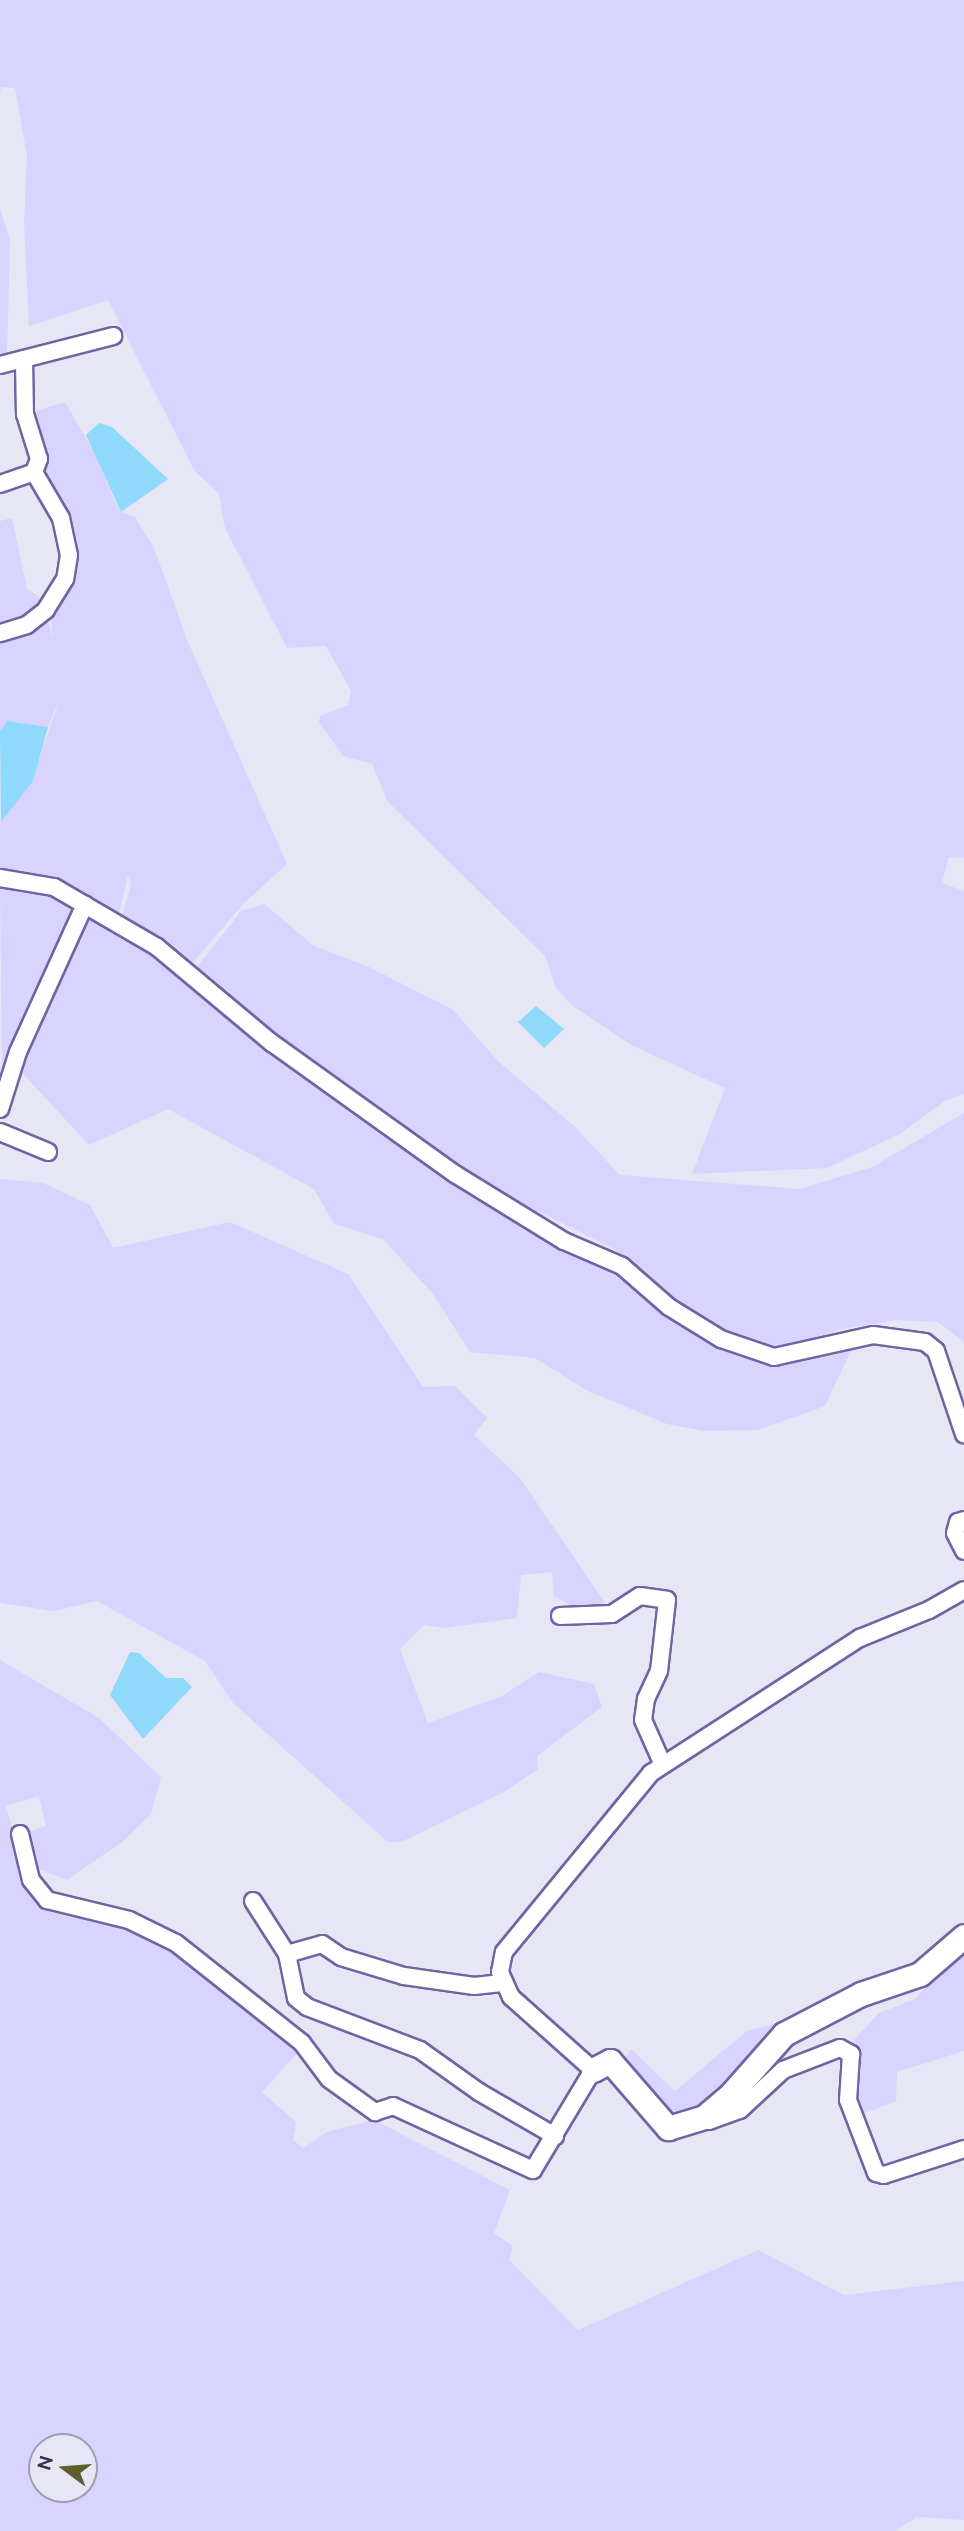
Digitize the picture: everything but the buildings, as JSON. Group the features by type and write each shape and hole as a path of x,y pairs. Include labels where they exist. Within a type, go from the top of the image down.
{"street":[{"path":"0,366 113,336"},
{"path":"0,633 27,625 46,610 65,579 69,555 65,532 34,472 39,459 25,414 24,359"},
{"path":"0,484 34,472"},
{"path":"0,878 54,887 157,947 272,1042 456,1174 564,1241 622,1266 670,1307 721,1339 774,1357 873,1335 925,1342 936,1351 964,1434"},
{"path":"0,1109 18,1052 85,904"},
{"path":"0,1132 48,1152"},
{"path":"964,1520 958,1522 955,1533 964,1551"},
{"path":"593,2070 522,2009 502,1983 504,1952 651,1773 860,1638 929,1610 964,1590"},
{"path":"560,1616 612,1614 640,1596 667,1600 659,1671 646,1699 643,1720 663,1765"},
{"path":"20,1834 31,1880 47,1900 129,1920 176,1943 302,2043 329,2079 375,2112 393,2106 533,2169 593,2070 610,2061 668,2128 704,2117 730,2095 784,2034 861,1994 920,1974 964,1936"},
{"path":"253,1901 287,1954 296,1998 307,2007 420,2050 479,2092 555,2136"},
{"path":"287,1954 322,1944 341,1957 404,1976 474,1986 502,1983"},
{"path":"704,2117 709,2121 740,2110 783,2070 839,2048 850,2054 848,2100 876,2173 884,2175 964,2149"}],"shaded area":[{"path":"0,0 964,0 964,858 949,857 942,883 964,891 964,1094 945,1101 900,1134 827,1168 692,1174 725,1088 631,1045 573,1006 556,988 545,956 388,802 372,764 343,756 319,722 320,716 348,705 351,691 326,646 287,648 225,528 219,494 194,470 108,300 29,326 24,222 27,156 15,88 1,87 0,94"},
{"path":"0,209 10,240 7,357 0,359"},
{"path":"65,402 94,452 119,511 135,517 154,548 188,642 287,864 243,904 186,971 121,919 131,885 128,875 119,914 54,881 0,873 0,821 30,785 61,696 48,727 7,721 0,731 0,635 48,619 52,639 51,615 71,586 66,521 34,472 25,414"},
{"path":"12,518 27,589 40,597 31,616 0,630 0,521"},
{"path":"0,884 37,889 75,909 71,929 2,1072"},
{"path":"264,904 314,946 369,967 452,1009 499,1062 574,1126 620,1175 800,1189 872,1167 964,1113 964,1342 938,1322 897,1320 841,1329 773,1351 749,1349 673,1301 616,1250 457,1171 274,1038 194,971 241,911"},
{"path":"88,917 151,952 263,1048 454,1180 618,1272 649,1295 662,1316 745,1357 774,1363 854,1344 825,1406 758,1430 704,1431 667,1424 586,1390 535,1358 470,1352 432,1293 383,1239 334,1224 314,1189 168,1109 89,1145 23,1074 29,1039"},
{"path":"0,1179 43,1183 90,1205 113,1248 230,1222 348,1274 423,1387 455,1386 487,1418 474,1435 520,1478 605,1603 578,1609 554,1596 552,1572 521,1575 517,1618 444,1628 424,1625 400,1649 428,1723 502,1696 539,1672 594,1684 602,1707 537,1756 538,1769 504,1792 401,1842 388,1842 233,1703 205,1661 97,1601 54,1611 0,1603"},
{"path":"0,1660 99,1718 161,1777 151,1814 122,1842 67,1880 34,1867 27,1832 46,1826 39,1796 6,1806 28,1882 49,1904 113,1921 168,1943 228,1998 298,2052 262,2092 296,2122 293,2140 303,2148 327,2132 374,2120 510,2190 494,2233 513,2246 509,2260 578,2330 758,2250 844,2295 964,2281 964,2520 917,2517 895,2531 0,2531"},
{"path":"964,1946 964,2051 897,2072 896,2101 860,2115 852,2097 853,2041 879,2013 915,1999"},
{"path":"782,2022 784,2028 699,2109 677,2117 655,2105 622,2062 631,2049 675,2091 747,2031"}],"water":[{"path":"99,423 112,427 168,479 121,512 86,435"},
{"path":"7,721 48,727 33,781 1,822 0,731"},
{"path":"536,1006 564,1029 544,1048 518,1022"},
{"path":"130,1652 139,1653 166,1678 183,1678 192,1687 143,1739 110,1695"}]}
